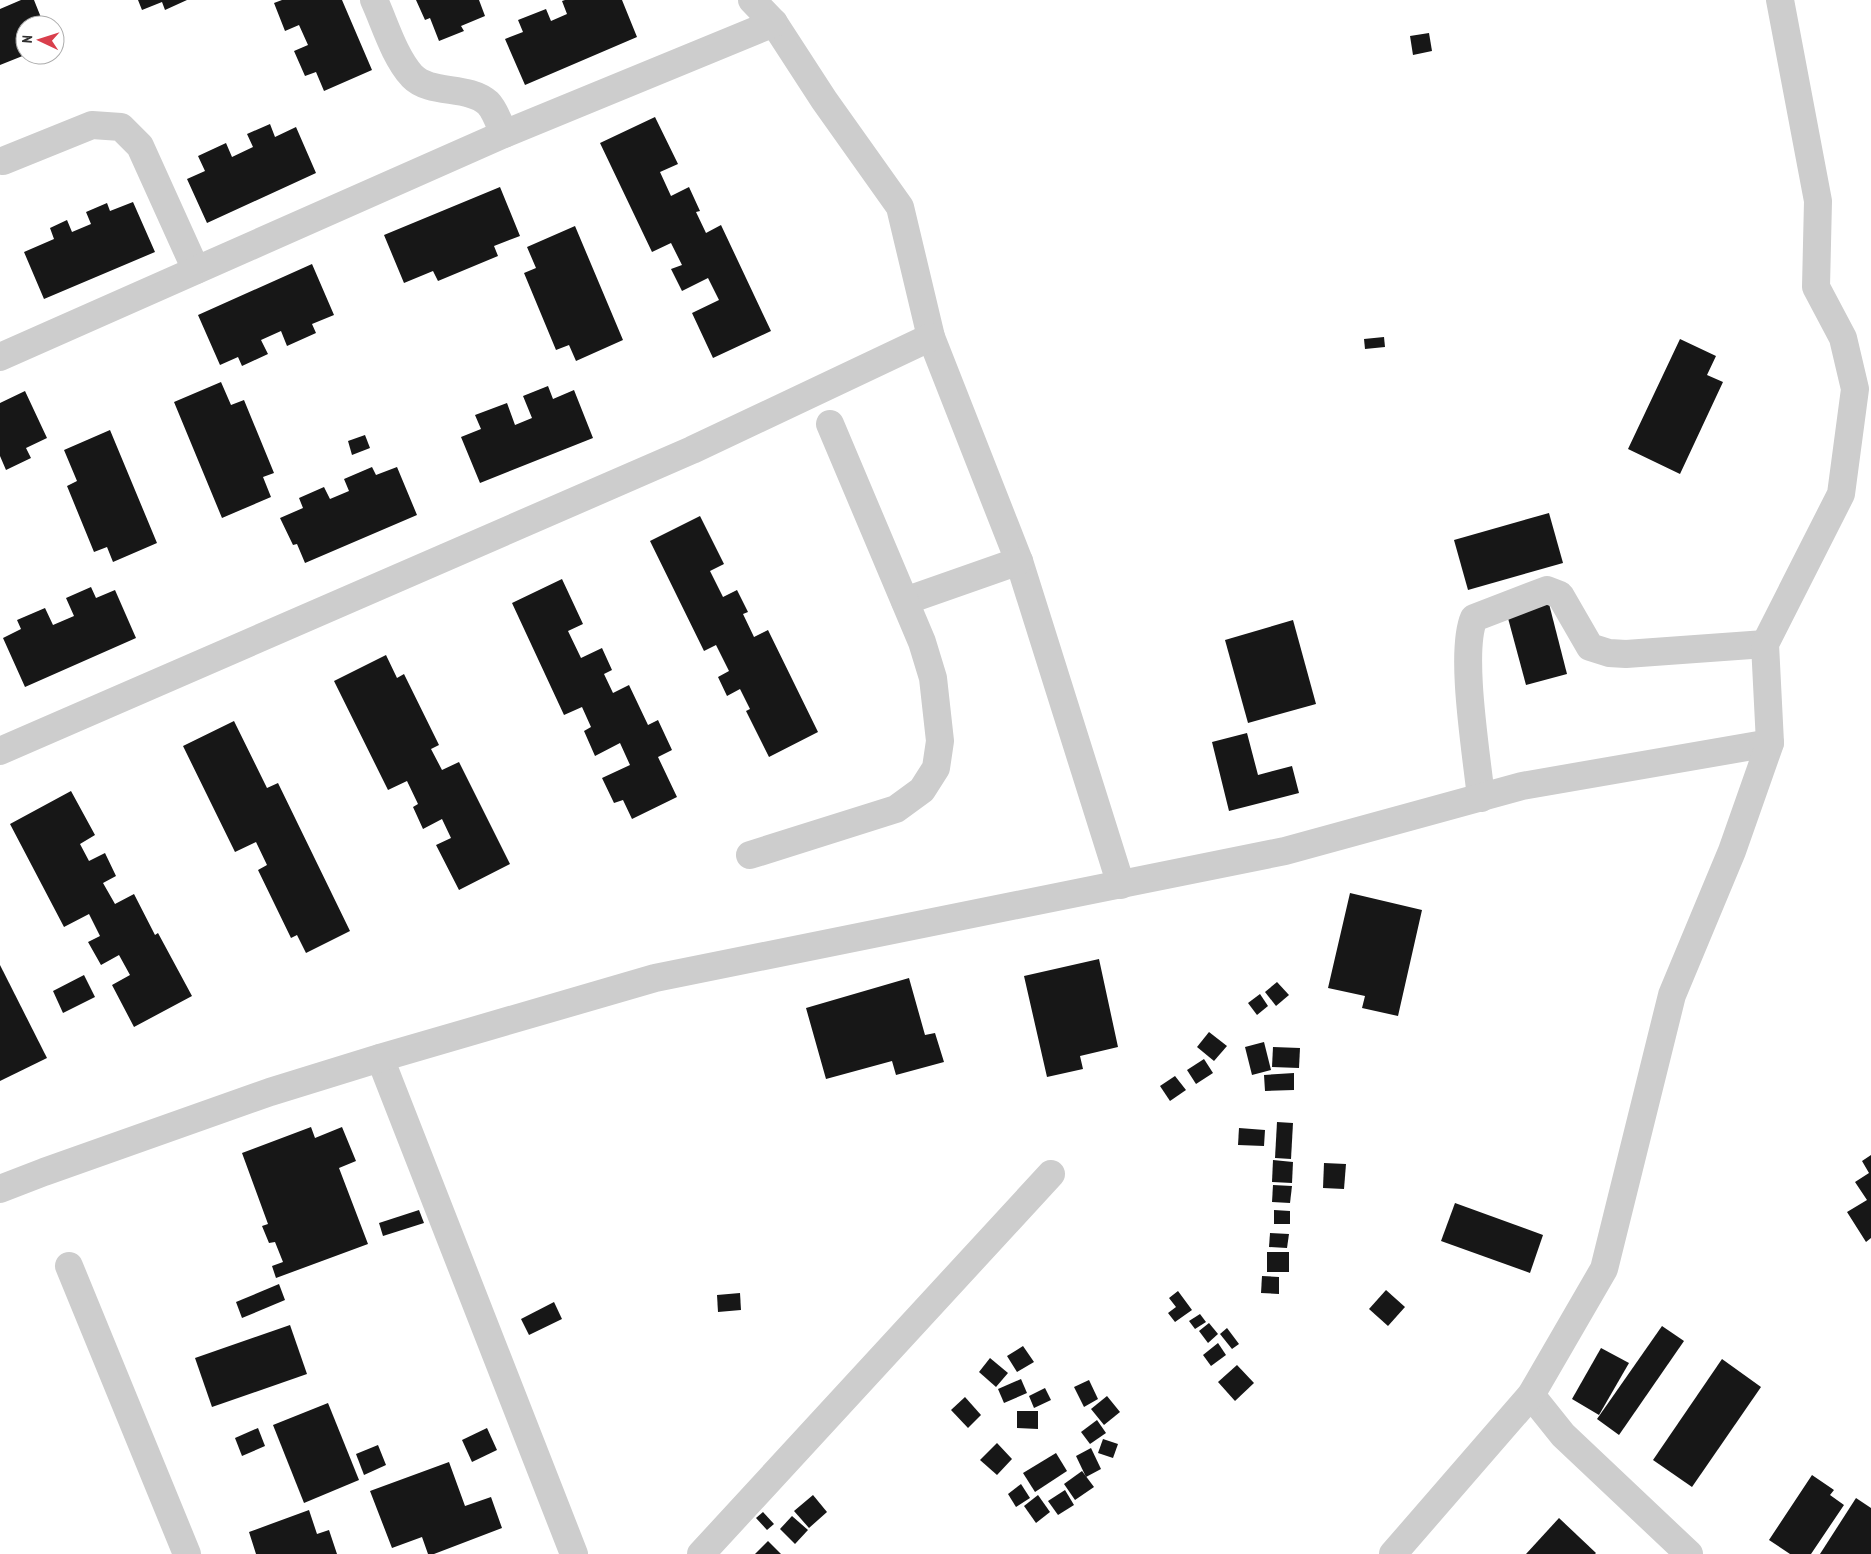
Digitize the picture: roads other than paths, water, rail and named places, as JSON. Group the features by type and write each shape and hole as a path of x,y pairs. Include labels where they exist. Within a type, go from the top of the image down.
{"street":[{"path":"374,0 400,56 413,78 434,87 469,93 488,103 504,134"},
{"path":"752,0 774,23 824,100 900,207 931,337 1019,561 1121,885"},
{"path":"1393,1554 1531,1395 1604,1269 1672,995 1732,851 1770,743 1765,644 1841,494 1855,389 1843,338 1816,287 1818,201 1780,0"},
{"path":"0,357 504,134 774,23"},
{"path":"3,161 92,126 121,127 140,146 196,270"},
{"path":"0,751 692,450 931,337"},
{"path":"750,855 896,809 922,790 936,768 940,741 933,678 922,642 830,424"},
{"path":"905,601 1019,561"},
{"path":"1481,798 1468,662 1468,635 1474,618 1547,590 1560,595 1590,647 1609,653 1626,654 1765,644"},
{"path":"0,1190 53,1168 260,1096 380,1058 655,978 1285,851 1522,786 1770,743"},
{"path":"380,1058 574,1554"},
{"path":"701,1554 1051,1174"},
{"path":"69,1266 187,1554"},
{"path":"1531,1395 1563,1434 1689,1554"}]}
